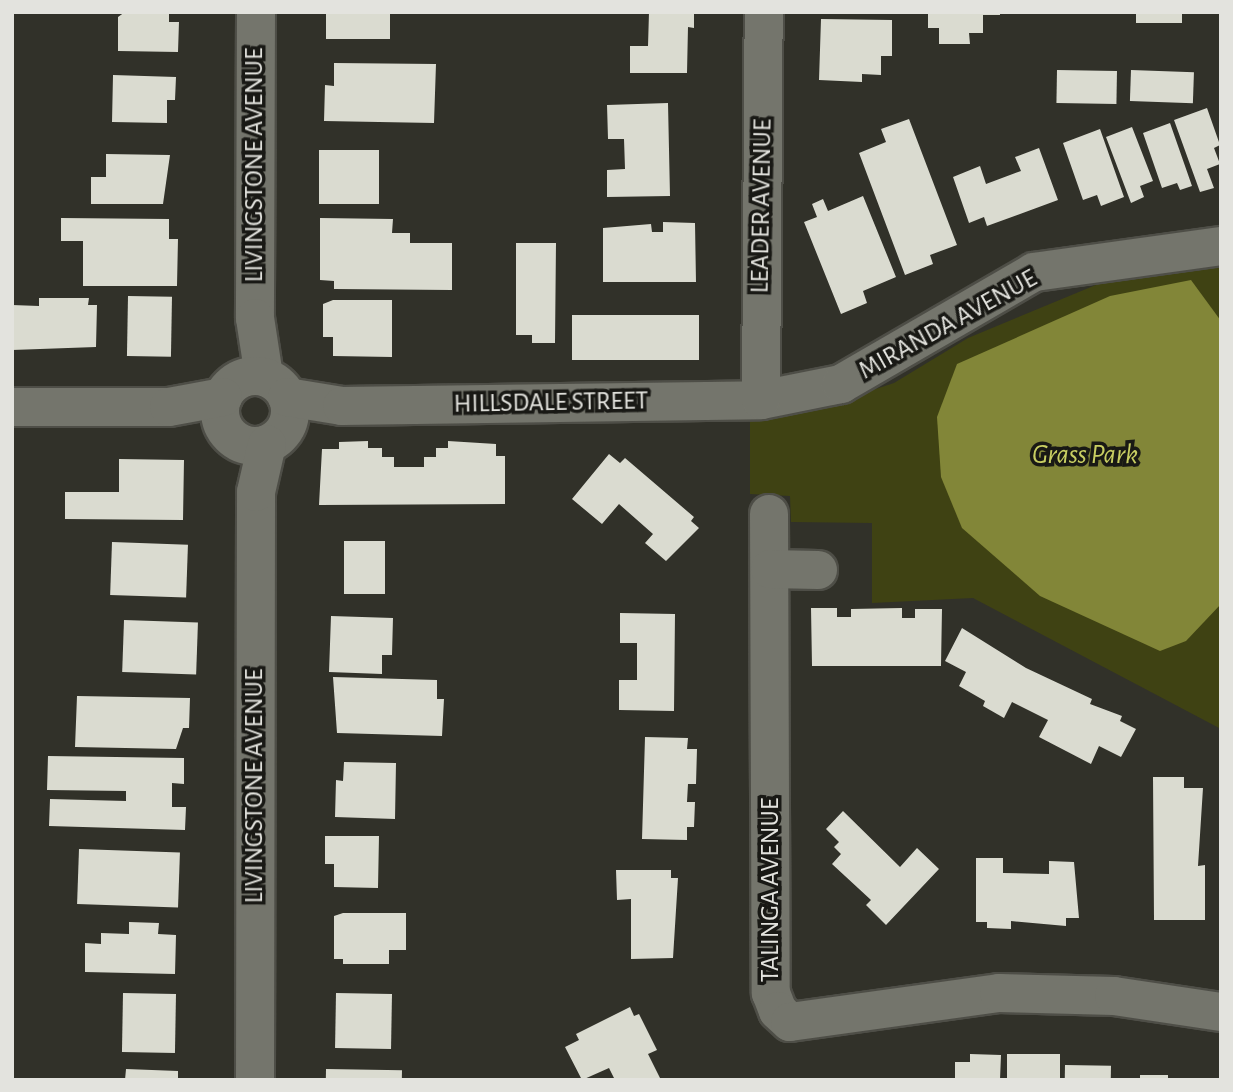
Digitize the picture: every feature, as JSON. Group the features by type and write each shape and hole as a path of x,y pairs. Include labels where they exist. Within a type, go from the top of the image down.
{"street":[{"name":"LIVINGSTONE AVENUE","path":"255,1080 256,12"},
{"name":"LEADER AVENUE","path":"761,400 764,12"},
{"name":"MIRANDA AVENUE","path":"761,400 841,384 1034,272 1221,246"},
{"name":"HILLSDALE STREET","path":"12,407 254,410 342,406 761,400"},
{"name":"TALINGA AVENUE","path":"769,514 771,993 778,1011 790,1022 999,993 1114,996 1221,1012"},
{"path":"770,569 818,570"}],"shaded area":[{"name":"Grass Park","path":"1221,264 1221,729 973,598 872,603 872,523 791,522 790,496 750,494 750,415 806,412 894,383 968,338 1103,282"}],"water":[{"name":"Grass Park","path":"1191,280 1221,321 1221,604 1186,641 1160,651 1040,596 962,528 941,477 937,417 957,364 1110,296"}],"building":[{"path":"125,12 169,12 169,22 179,22 178,52 118,51 118,17"},
{"path":"326,12 390,12 390,39 326,39"},
{"path":"649,12 694,12 694,28 688,27 687,73 630,73 630,46 648,46"},
{"path":"928,12 1000,12 1000,15 983,15 983,33 969,33 970,44 939,44 939,28 928,28"},
{"path":"1136,12 1182,12 1182,23 1136,23"},
{"path":"821,19 892,20 892,56 881,56 881,75 862,74 862,82 819,80"},
{"path":"334,63 436,64 434,123 324,121 325,85 334,86"},
{"path":"1057,70 1117,71 1116,104 1056,103"},
{"path":"1131,70 1194,72 1193,103 1130,101"},
{"path":"113,75 176,77 175,100 167,100 167,123 112,122"},
{"path":"668,103 670,196 607,197 607,170 625,169 624,139 608,139 607,105"},
{"path":"1207,108 1220,145 1214,148 1220,164 1207,169 1214,188 1200,192 1174,120"},
{"path":"909,119 957,245 930,255 933,264 905,275 859,153 886,142 881,129"},
{"path":"1170,123 1192,186 1180,190 1177,183 1162,188 1143,133"},
{"path":"1132,127 1153,181 1140,186 1144,197 1131,203 1106,137"},
{"path":"1100,129 1124,197 1101,206 1097,195 1083,200 1063,143"},
{"path":"1039,148 1058,200 987,226 984,217 969,223 953,177 980,166 986,184 1021,171 1015,157"},
{"path":"319,150 379,150 379,204 319,204"},
{"path":"106,154 170,155 163,204 91,204 91,177 106,177"},
{"path":"863,196 896,277 863,291 867,303 841,314 804,222 817,217 812,204 823,199 828,211"},
{"path":"61,218 169,219 169,239 178,239 177,286 83,286 83,241 61,241"},
{"path":"320,218 393,219 392,233 410,233 410,243 452,243 452,290 334,289 334,281 320,280"},
{"path":"663,222 695,223 696,282 603,282 603,228 651,224 652,232 663,232"},
{"path":"516,243 556,243 555,343 532,343 532,335 516,335"},
{"path":"128,296 172,297 171,357 127,356"},
{"path":"39,298 89,298 88,305 97,305 96,347 12,350 12,305 39,306"},
{"path":"333,300 392,300 392,357 333,356 333,337 323,337 323,304"},
{"path":"572,315 699,315 699,360 572,360"},
{"path":"368,441 368,448 382,448 382,457 394,457 394,467 424,467 424,457 436,457 436,448 448,448 448,441 496,444 496,456 505,456 505,504 319,505 322,449 339,449 339,442"},
{"path":"609,454 620,463 625,458 694,517 691,521 699,528 666,561 645,543 653,534 619,504 602,524 572,499"},
{"path":"119,459 184,460 183,520 65,519 65,492 119,492"},
{"path":"344,541 385,541 385,594 344,594"},
{"path":"112,542 188,545 186,598 110,595"},
{"path":"811,608 837,608 837,617 851,617 851,609 902,608 902,618 915,618 915,609 942,609 941,666 812,666"},
{"path":"620,613 675,614 674,711 619,710 619,680 637,680 637,643 620,643"},
{"path":"331,616 393,618 392,655 382,655 382,674 329,672"},
{"path":"124,620 198,623 196,675 122,672"},
{"path":"962,628 1026,668 1092,699 1090,704 1122,716 1120,721 1136,729 1121,757 1099,746 1091,764 1039,737 1048,720 1012,702 1004,718 983,706 985,701 959,686 966,672 945,661"},
{"path":"333,677 437,680 437,699 444,699 442,736 337,733"},
{"path":"77,696 190,698 189,728 183,728 176,749 75,747"},
{"path":"645,737 688,738 687,749 697,749 696,784 688,784 687,802 695,802 694,827 687,827 687,840 642,839"},
{"path":"48,756 184,758 184,784 172,783 172,807 186,807 185,830 49,826 50,799 126,801 126,791 47,790"},
{"path":"344,762 396,763 395,819 335,817 336,780 343,781"},
{"path":"1153,777 1184,777 1184,788 1203,788 1198,866 1205,865 1205,920 1154,920"},
{"path":"843,811 900,867 917,848 939,869 886,925 866,905 871,900 832,864 841,854 834,847 839,842 826,829"},
{"path":"325,836 379,836 378,888 334,887 334,864 325,864"},
{"path":"79,849 180,853 178,907 77,904"},
{"path":"976,858 1003,858 1003,873 1049,874 1049,861 1074,862 1079,918 1066,918 1066,926 1011,921 1011,929 987,928 987,922 976,922"},
{"path":"616,870 671,870 671,878 678,878 673,958 631,959 631,899 617,900"},
{"path":"343,913 406,913 406,950 389,950 389,964 343,964 343,959 334,959 334,916"},
{"path":"129,922 159,923 158,934 176,935 175,974 85,972 85,943 101,944 101,933 129,934"},
{"path":"123,993 176,994 175,1053 122,1052"},
{"path":"336,993 392,994 391,1049 335,1048"},
{"path":"630,1007 634,1016 639,1014 657,1050 648,1054 661,1080 615,1080 609,1068 582,1080 565,1047 579,1040 576,1034"},
{"path":"970,1054 1001,1055 1000,1080 955,1080 955,1062 970,1062"},
{"path":"1007,1054 1060,1054 1060,1080 1007,1080"},
{"path":"1065,1065 1111,1066 1111,1080 1065,1080"},
{"path":"126,1069 178,1071 178,1080 125,1080"},
{"path":"326,1069 402,1070 402,1080 326,1080"},
{"path":"1140,1075 1168,1075 1168,1080 1140,1080"}]}
